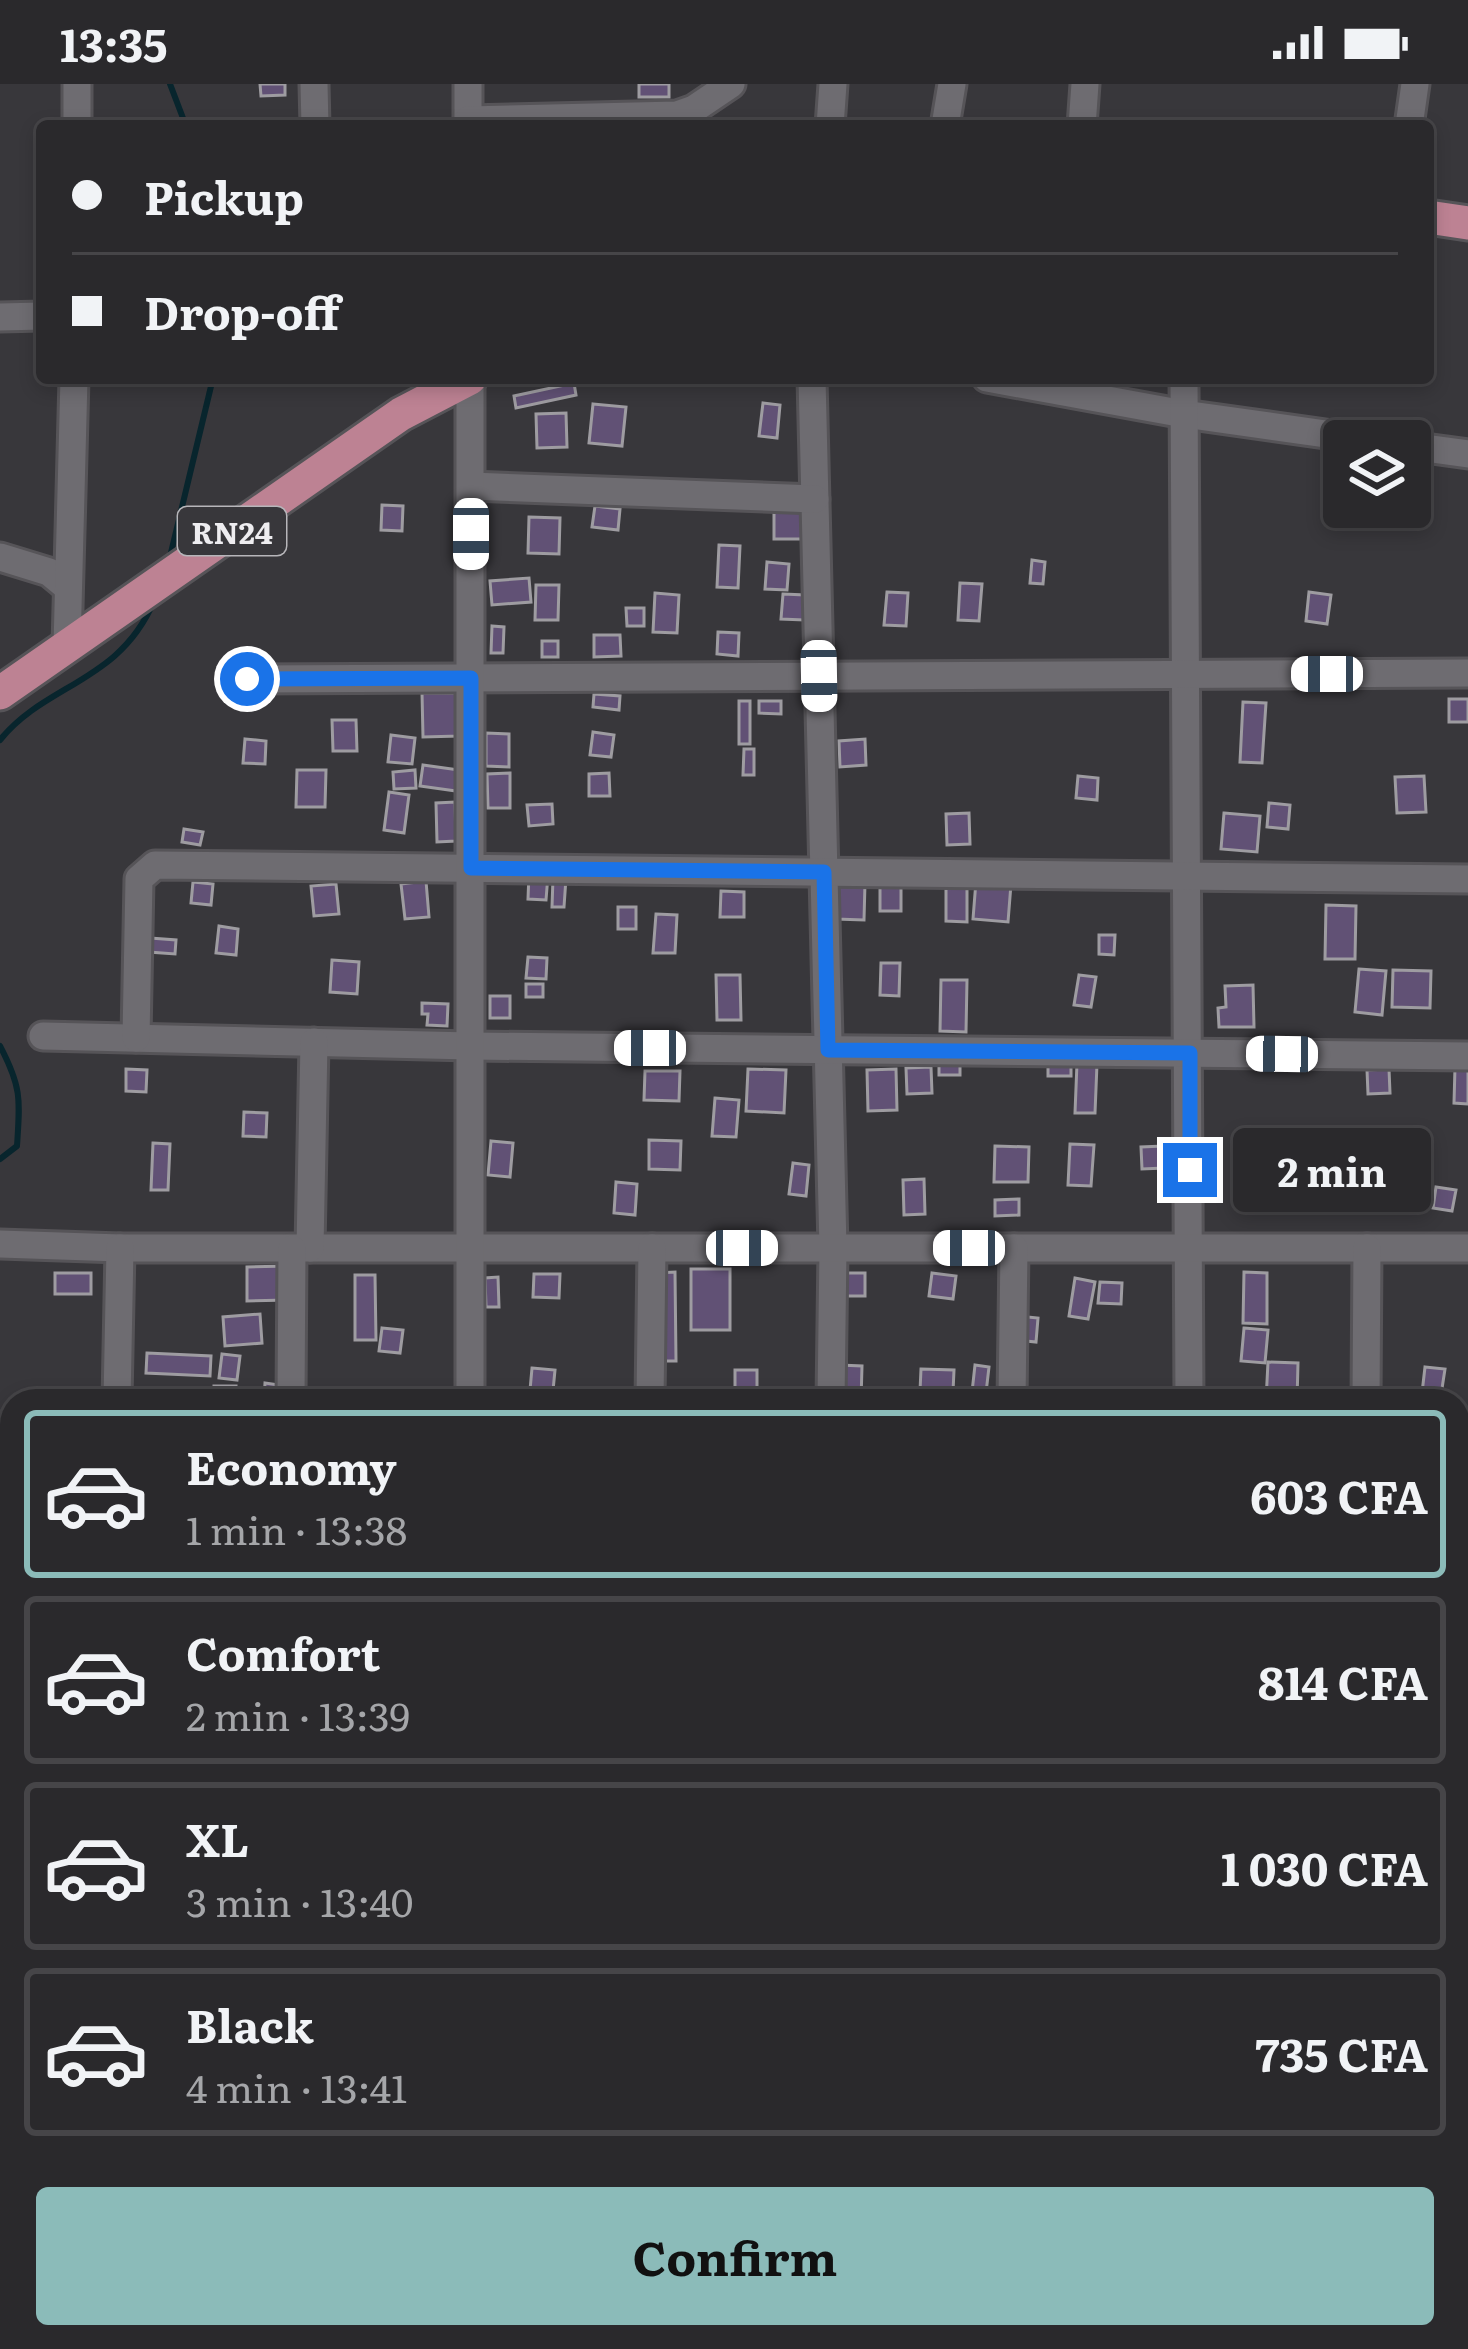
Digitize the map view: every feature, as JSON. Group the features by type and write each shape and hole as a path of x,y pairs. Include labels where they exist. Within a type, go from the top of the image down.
{"main road":[{"path":"1434,218 1468,223"},
{"name":"RN24","path":"5,685 401,414 458,384"}],"street":[{"path":"77,84 77,120"},
{"path":"314,84 316,120"},
{"path":"468,84 468,120"},
{"path":"546,120 676,115 694,109 730,84"},
{"path":"830,120 833,84"},
{"path":"946,120 952,84"},
{"path":"1082,120 1084,84"},
{"path":"1409,120 1415,84"},
{"path":"0,317 36,316"},
{"path":"67,646 74,384"},
{"path":"470,384 470,1389"},
{"path":"812,384 833,1248 831,1389"},
{"path":"1020,384 1323,434"},
{"path":"1184,384 1189,1389"},
{"path":"1431,449 1468,454"},
{"path":"471,486 815,499"},
{"path":"0,557 49,572 66,586"},
{"path":"247,679 1468,673"},
{"path":"136,1038 139,879 155,865 1468,879"},
{"path":"44,1036 471,1046 1468,1056"},
{"path":"292,1389 314,1042"},
{"path":"0,1244 120,1249 1468,1248"},
{"path":"650,1389 652,1248"},
{"path":"1012,1389 1014,1248"},
{"path":"1366,1389 1367,1248"},
{"path":"117,1389 120,1249"}],"building":[{"path":"260,84 285,84 285,95 261,96"},
{"path":"639,84 669,84 669,97 639,97"},
{"path":"569,384 574,384 576,395 516,408 514,396"},
{"path":"763,403 780,405 777,438 759,436"},
{"path":"593,404 626,407 622,446 589,443"},
{"path":"566,413 567,447 537,448 536,414"},
{"path":"382,505 403,506 402,531 381,530"},
{"path":"595,506 620,509 618,530 592,527"},
{"path":"774,512 807,512 807,539 774,539"},
{"path":"529,517 560,518 559,554 528,553"},
{"path":"719,545 740,546 738,588 717,587"},
{"path":"1032,560 1045,562 1043,584 1030,583"},
{"path":"767,562 789,564 787,590 765,589"},
{"path":"529,578 531,602 492,605 490,581"},
{"path":"960,583 982,584 979,621 958,620"},
{"path":"536,585 559,585 558,620 535,620"},
{"path":"887,592 908,593 906,626 884,625"},
{"path":"1309,592 1331,595 1327,624 1306,621"},
{"path":"655,593 679,595 677,633 653,632"},
{"path":"783,594 805,595 804,620 781,619"},
{"path":"626,608 644,608 644,626 627,626"},
{"path":"492,626 504,627 503,653 491,653"},
{"path":"718,632 739,633 738,656 717,654"},
{"path":"594,635 620,635 621,656 594,657"},
{"path":"542,641 558,641 558,657 542,657"},
{"path":"422,693 459,693 459,736 423,737"},
{"path":"594,694 620,696 619,710 593,707"},
{"path":"1449,699 1468,699 1468,722 1449,722"},
{"path":"739,701 750,701 750,744 739,744"},
{"path":"759,701 781,701 781,714 759,713"},
{"path":"1243,702 1266,703 1262,763 1240,762"},
{"path":"332,720 356,720 357,751 333,751"},
{"path":"593,732 614,735 611,757 590,755"},
{"path":"486,733 509,734 509,767 486,766"},
{"path":"391,735 415,738 412,764 388,762"},
{"path":"245,739 266,741 265,764 243,763"},
{"path":"865,739 866,765 840,767 839,741"},
{"path":"744,749 754,749 754,775 743,775"},
{"path":"423,765 459,770 456,791 420,786"},
{"path":"297,770 326,770 325,807 296,807"},
{"path":"415,770 416,788 394,789 393,772"},
{"path":"510,773 510,808 488,808 487,774"},
{"path":"609,773 610,796 589,796 589,774"},
{"path":"1078,776 1098,778 1097,800 1076,798"},
{"path":"1424,776 1426,812 1397,813 1395,777"},
{"path":"389,792 409,795 404,833 384,830"},
{"path":"455,802 456,841 437,842 436,803"},
{"path":"1269,803 1290,805 1288,829 1267,827"},
{"path":"552,804 553,824 529,826 527,805"},
{"path":"969,813 970,844 947,845 946,814"},
{"path":"1224,813 1260,816 1257,852 1221,849"},
{"path":"184,829 203,832 200,845 182,842"},
{"path":"529,873 548,875 546,900 528,899"},
{"path":"553,878 566,878 564,907 552,907"},
{"path":"426,881 429,917 405,919 401,884"},
{"path":"976,881 1011,884 1008,922 973,919"},
{"path":"193,882 213,884 211,905 191,903"},
{"path":"838,882 865,883 864,920 836,919"},
{"path":"336,884 339,914 314,916 311,886"},
{"path":"880,884 901,884 901,911 880,911"},
{"path":"946,884 967,884 967,922 946,921"},
{"path":"721,891 744,892 744,917 720,917"},
{"path":"1326,905 1356,906 1355,959 1325,959"},
{"path":"618,907 636,907 636,929 618,929"},
{"path":"656,914 677,915 675,953 653,953"},
{"path":"219,926 238,929 236,955 216,953"},
{"path":"1099,935 1115,935 1114,955 1099,954"},
{"path":"150,938 176,940 175,954 149,952"},
{"path":"528,957 547,958 546,979 526,978"},
{"path":"332,960 359,962 357,994 330,992"},
{"path":"881,963 900,963 899,996 880,995"},
{"path":"1359,969 1386,971 1382,1015 1355,1012"},
{"path":"1393,970 1431,971 1430,1008 1392,1007"},
{"path":"716,975 740,975 741,1020 717,1020"},
{"path":"1079,975 1096,977 1091,1007 1074,1005"},
{"path":"941,980 967,980 966,1032 940,1031"},
{"path":"526,984 543,984 543,997 526,997"},
{"path":"1253,985 1254,1027 1219,1027 1218,1008 1226,1007 1225,986"},
{"path":"490,996 510,996 510,1018 490,1018"},
{"path":"422,1003 448,1004 447,1026 427,1025"},
{"path":"939,1062 960,1062 960,1075 939,1075"},
{"path":"1077,1063 1097,1064 1095,1113 1075,1113"},
{"path":"1048,1065 1071,1065 1071,1076 1048,1076"},
{"path":"931,1067 932,1093 907,1094 906,1068"},
{"path":"1455,1067 1468,1068 1468,1104 1454,1103"},
{"path":"126,1069 147,1070 146,1092 126,1091"},
{"path":"748,1069 786,1070 784,1113 746,1111"},
{"path":"896,1069 897,1110 868,1111 867,1070"},
{"path":"1389,1069 1390,1093 1368,1094 1367,1070"},
{"path":"645,1071 680,1071 679,1101 644,1100"},
{"path":"715,1098 739,1100 736,1137 712,1136"},
{"path":"244,1112 267,1113 266,1137 243,1136"},
{"path":"649,1140 681,1141 680,1170 649,1169"},
{"path":"491,1141 513,1143 510,1177 488,1175"},
{"path":"153,1143 170,1144 168,1190 151,1190"},
{"path":"1070,1144 1094,1145 1091,1186 1068,1185"},
{"path":"1332,1145 1351,1146 1350,1181 1330,1180"},
{"path":"995,1146 1029,1147 1028,1182 994,1182"},
{"path":"1163,1146 1164,1168 1142,1169 1141,1147"},
{"path":"1302,1148 1325,1148 1325,1179 1303,1179"},
{"path":"793,1163 809,1165 806,1196 789,1194"},
{"path":"1387,1163 1388,1189 1369,1190 1367,1164"},
{"path":"924,1179 925,1214 904,1215 903,1180"},
{"path":"616,1182 637,1184 635,1215 614,1213"},
{"path":"1436,1187 1456,1190 1452,1211 1433,1208"},
{"path":"1019,1199 1019,1215 995,1216 995,1200"},
{"path":"288,1266 288,1300 247,1301 247,1267"},
{"path":"691,1269 730,1269 730,1330 691,1330"},
{"path":"675,1272 676,1361 658,1361 657,1273"},
{"path":"1244,1272 1267,1273 1267,1324 1243,1323"},
{"path":"55,1273 91,1273 91,1294 55,1294"},
{"path":"840,1273 865,1273 865,1296 840,1296"},
{"path":"932,1273 956,1276 953,1299 929,1296"},
{"path":"534,1274 560,1274 559,1298 533,1297"},
{"path":"355,1275 375,1275 376,1340 355,1340"},
{"path":"498,1277 499,1307 486,1307 485,1278"},
{"path":"1075,1278 1095,1282 1088,1319 1069,1316"},
{"path":"1100,1282 1122,1283 1121,1304 1098,1303"},
{"path":"260,1314 262,1343 225,1346 223,1317"},
{"path":"1018,1316 1038,1318 1036,1342 1015,1340"},
{"path":"382,1328 403,1330 400,1353 379,1351"},
{"path":"1244,1328 1268,1330 1265,1363 1241,1361"},
{"path":"147,1353 211,1356 210,1376 146,1373"},
{"path":"222,1354 240,1356 237,1380 219,1378"},
{"path":"1268,1362 1298,1363 1297,1389 1267,1389"},
{"path":"839,1365 862,1366 861,1389 838,1389"},
{"path":"975,1365 989,1367 986,1389 972,1389"},
{"path":"1425,1367 1445,1369 1442,1389 1422,1389"},
{"path":"532,1368 555,1370 553,1389 530,1389"},
{"path":"921,1369 954,1370 953,1389 920,1389"},
{"path":"735,1370 757,1370 757,1389 735,1389"},
{"path":"265,1383 286,1386 286,1389 265,1389"}],"waterway":[{"path":"170,84 184,120"},
{"path":"169,561 212,384"},
{"path":"0,740 18,721 122,649 154,601"},
{"path":"0,1046 19,1105 17,1146 0,1159"}],"route":[{"path":"247,679 471,678 471,868 824,872 828,1050 1190,1053 1190,1170"}]}
